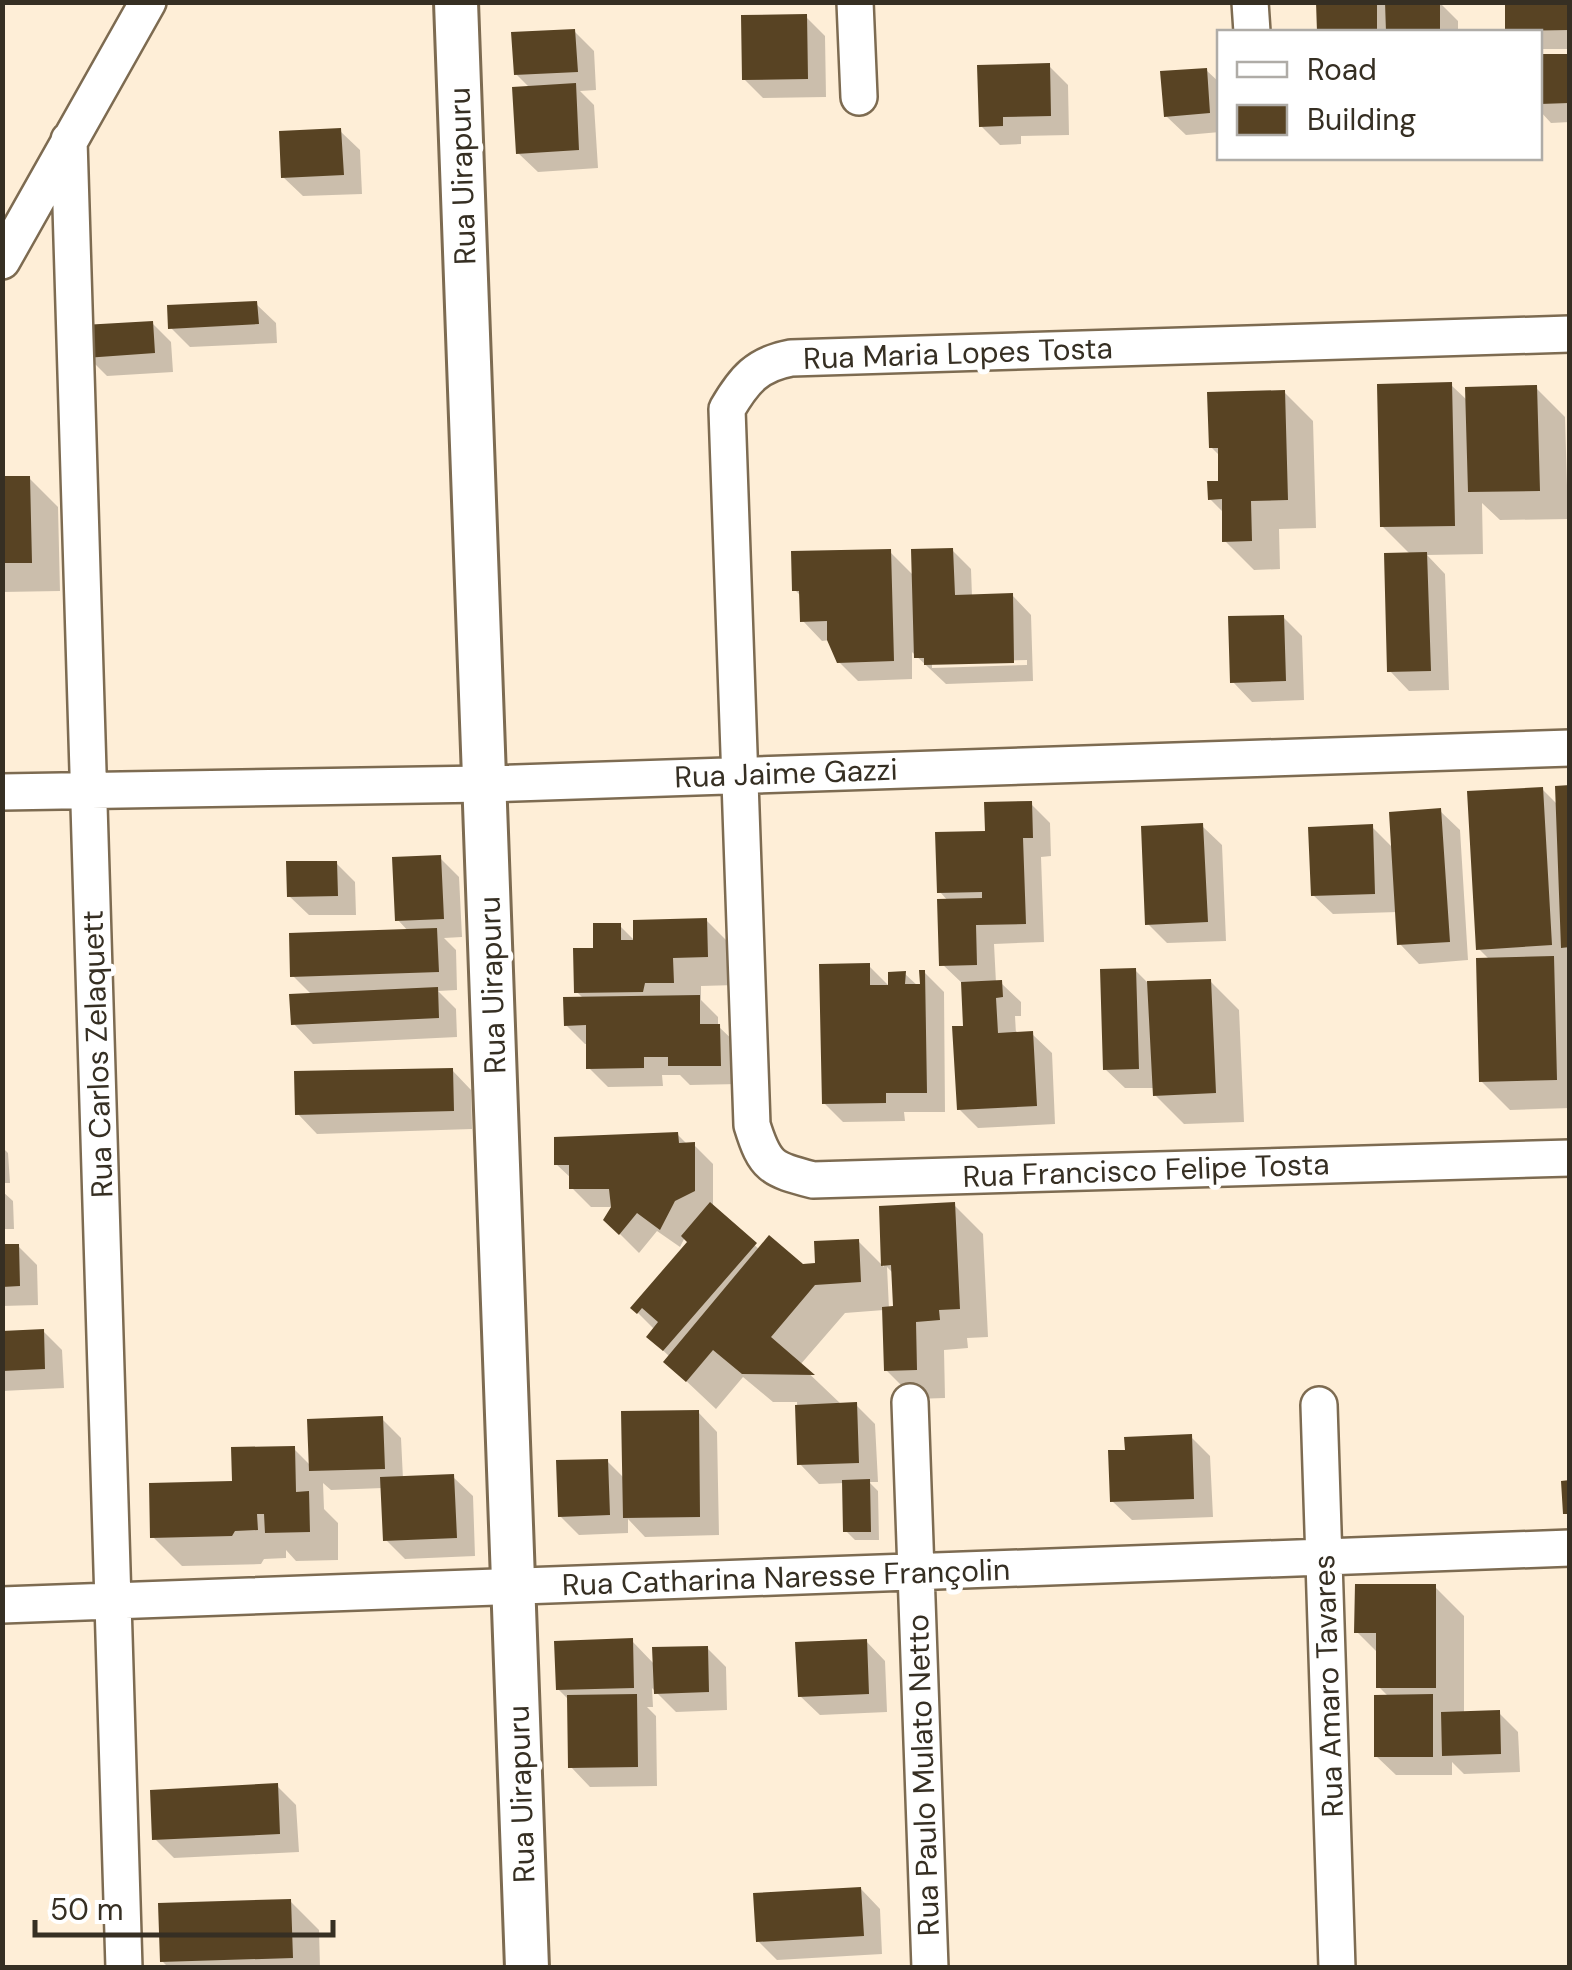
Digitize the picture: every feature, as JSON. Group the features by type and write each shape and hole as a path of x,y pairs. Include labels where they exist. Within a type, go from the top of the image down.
{"street":[{"path":"2,261 148,2"},
{"name":"Rua Uirapuru","path":"456,2 527,1968"},
{"path":"856,2 859,97"},
{"path":"1250,2 1252,30"},
{"name":"Rua Carlos Zelaquett","path":"69,140 124,1968"},
{"name":"Rua Maria Lopes Tosta","path":"752,1126 726,409 740,386 768,362 791,358 1570,334"},
{"name":"Rua Jaime Gazzi","path":"2,792 484,784 1570,748"},
{"name":"Rua Francisco Felipe Tosta","path":"752,1126 761,1154 780,1171 813,1180 1570,1158"},
{"name":"Rua Paulo Mulato Netto","path":"910,1402 930,1968"},
{"name":"Rua Amaro Tavares","path":"1319,1405 1337,1968"},
{"name":"Rua Catharina Naresse Françolin","path":"2,1605 1570,1548"}],"building":[{"path":"1316,2 1377,2 1377,30 1317,30"},
{"path":"1385,2 1440,2 1440,30 1386,30"},
{"path":"1505,2 1570,2 1570,30 1505,30"},
{"path":"807,14 808,79 742,80 741,15"},
{"path":"575,29 578,72 514,75 511,32"},
{"path":"1542,54 1568,54 1569,103 1542,104"},
{"path":"1050,63 1051,116 1003,117 1003,126 979,127 977,65"},
{"path":"1207,68 1210,113 1164,117 1160,71"},
{"path":"576,83 579,150 516,154 512,87"},
{"path":"341,128 344,175 281,178 279,131"},
{"path":"257,301 259,324 168,329 167,305"},
{"path":"153,321 155,353 85,358 83,325"},
{"path":"1452,382 1455,526 1380,527 1377,384"},
{"path":"1537,385 1540,491 1468,492 1465,387"},
{"path":"1285,390 1288,500 1251,501 1252,541 1222,542 1222,499 1208,500 1207,481 1218,481 1218,448 1209,448 1207,392"},
{"path":"2,476 30,476 32,563 2,563"},
{"path":"953,548 955,595 1013,593 1014,663 924,665 924,658 914,658 911,549"},
{"path":"891,549 894,661 837,663 827,640 827,621 800,622 799,591 792,591 791,551"},
{"path":"1427,552 1431,671 1387,672 1384,553"},
{"path":"1284,615 1286,681 1230,683 1228,616"},
{"path":"1570,785 1570,947 1561,948 1555,786"},
{"path":"1543,787 1552,945 1476,950 1467,791"},
{"path":"1032,801 1033,838 1023,838 1026,924 976,925 977,965 939,966 937,899 982,898 982,892 937,893 935,832 985,831 984,802"},
{"path":"1441,808 1450,942 1397,945 1389,812"},
{"path":"1203,823 1208,922 1145,925 1141,826"},
{"path":"1373,824 1375,894 1311,896 1308,827"},
{"path":"441,855 444,919 395,921 392,857"},
{"path":"286,861 337,861 338,896 287,897"},
{"path":"707,918 708,957 673,958 674,983 645,983 643,992 574,993 573,948 593,948 593,923 621,923 621,940 633,940 633,920"},
{"path":"437,928 439,972 290,977 289,933"},
{"path":"1554,956 1557,1080 1479,1082 1476,958"},
{"path":"870,963 870,985 888,985 888,972 906,971 905,984 920,984 919,970 925,970 927,1093 886,1093 886,1103 822,1104 819,964"},
{"path":"1136,968 1139,1069 1103,1070 1100,969"},
{"path":"1211,979 1216,1093 1153,1096 1147,981"},
{"path":"1002,980 1003,997 996,998 998,1033 1033,1031 1037,1106 957,1110 952,1026 963,1026 961,982"},
{"path":"438,987 439,1018 291,1025 289,994"},
{"path":"700,995 700,1024 720,1024 721,1066 668,1066 668,1057 644,1057 644,1068 586,1069 586,1025 564,1026 563,997"},
{"path":"453,1068 454,1111 295,1115 294,1071"},
{"path":"678,1132 679,1143 695,1142 695,1191 675,1201 660,1230 637,1213 619,1235 603,1220 611,1207 609,1189 569,1189 569,1165 554,1165 554,1137"},
{"path":"710,1202 757,1243 663,1351 646,1337 658,1322 642,1308 637,1314 630,1308 687,1242 681,1236"},
{"path":"955,1202 960,1309 939,1310 940,1320 916,1322 917,1370 884,1371 882,1307 893,1306 891,1265 881,1266 879,1206"},
{"path":"769,1235 803,1264 815,1263 814,1241 859,1239 861,1282 815,1285 771,1337 815,1375 742,1374 713,1350 686,1382 663,1362"},
{"path":"2,1244 19,1244 20,1286 2,1287"},
{"path":"44,1329 45,1369 2,1371 2,1331"},
{"path":"857,1402 859,1463 797,1465 795,1405"},
{"path":"699,1410 700,1517 623,1518 621,1411"},
{"path":"383,1416 385,1469 309,1471 307,1419"},
{"path":"1192,1434 1194,1499 1110,1502 1108,1450 1125,1450 1124,1437"},
{"path":"295,1446 296,1492 309,1491 310,1532 265,1533 264,1514 257,1514 258,1530 235,1531 232,1536 150,1538 149,1483 232,1481 231,1447"},
{"path":"608,1459 610,1515 558,1517 556,1460"},
{"path":"454,1474 457,1538 383,1541 380,1477"},
{"path":"870,1479 871,1532 843,1532 842,1480"},
{"path":"1570,1480 1570,1514 1563,1514 1561,1481"},
{"path":"1355,1584 1436,1584 1436,1688 1376,1688 1376,1633 1354,1633"},
{"path":"633,1638 634,1688 556,1690 554,1641"},
{"path":"867,1639 869,1694 798,1697 795,1642"},
{"path":"708,1646 709,1692 654,1694 652,1647"},
{"path":"637,1694 638,1767 568,1768 567,1695"},
{"path":"1433,1694 1433,1757 1374,1757 1374,1695"},
{"path":"1500,1710 1501,1754 1442,1756 1441,1712"},
{"path":"278,1783 280,1834 152,1840 150,1790"},
{"path":"861,1887 864,1936 756,1942 753,1893"},
{"path":"291,1899 293,1958 160,1962 158,1903"}]}
